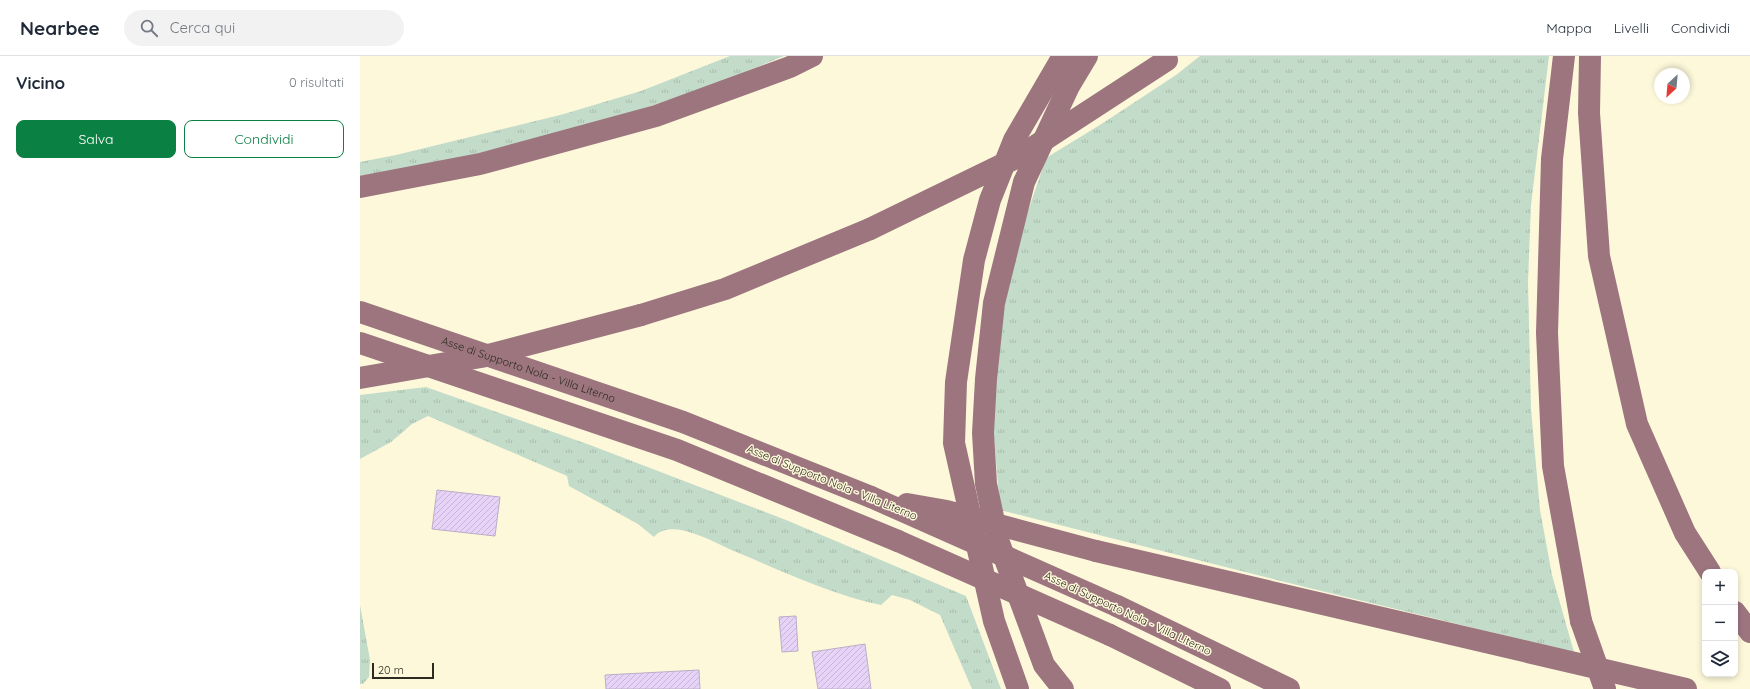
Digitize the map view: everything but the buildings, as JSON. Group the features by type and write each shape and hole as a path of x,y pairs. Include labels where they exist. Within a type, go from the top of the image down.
{"highway":[{"path":"360,187 480,164 656,116 790,67 812,56"},
{"path":"1018,689 994,621 954,443 956,382 974,260 990,200 1014,140 1063,56"},
{"path":"1063,689 1044,665 1026,620 998,540 986,484 983,434 986,379 994,303 1024,182 1069,86 1087,56"},
{"path":"1564,56 1552,159 1548,333 1554,466 1580,621 1605,689"},
{"path":"1590,56 1589,113 1599,256 1637,424 1685,533 1708,569"},
{"path":"360,378 481,357 641,315 725,288 870,229 1018,157 1171,58"},
{"name":"Asse di Supporto Nola - Villa Literno","path":"360,312 683,422 871,497 1117,606 1289,689"},
{"path":"360,343 677,450 898,541 1110,635 1220,689"},
{"path":"871,497 947,511 1096,551 1686,689"},
{"path":"1738,616 1750,632"}],"green space":[{"path":"730,56 784,56 708,87 627,114 450,161 360,176 360,162 396,155 564,114 641,91"},
{"path":"1200,56 1549,56 1531,205 1528,282 1531,409 1540,510 1552,575 1574,652 1305,587 1000,510 994,437 994,385 1005,302 1022,229 1046,158 1176,75"},
{"path":"426,387 590,445 786,520 966,596 1001,689 972,689 940,615 910,600 892,595 881,605 843,595 687,532 672,529 662,531 654,537 638,524 569,486 567,476 428,416 412,424 391,442 360,459 360,395"},
{"path":"360,605 370,660 369,677 363,684 360,684"}]}
